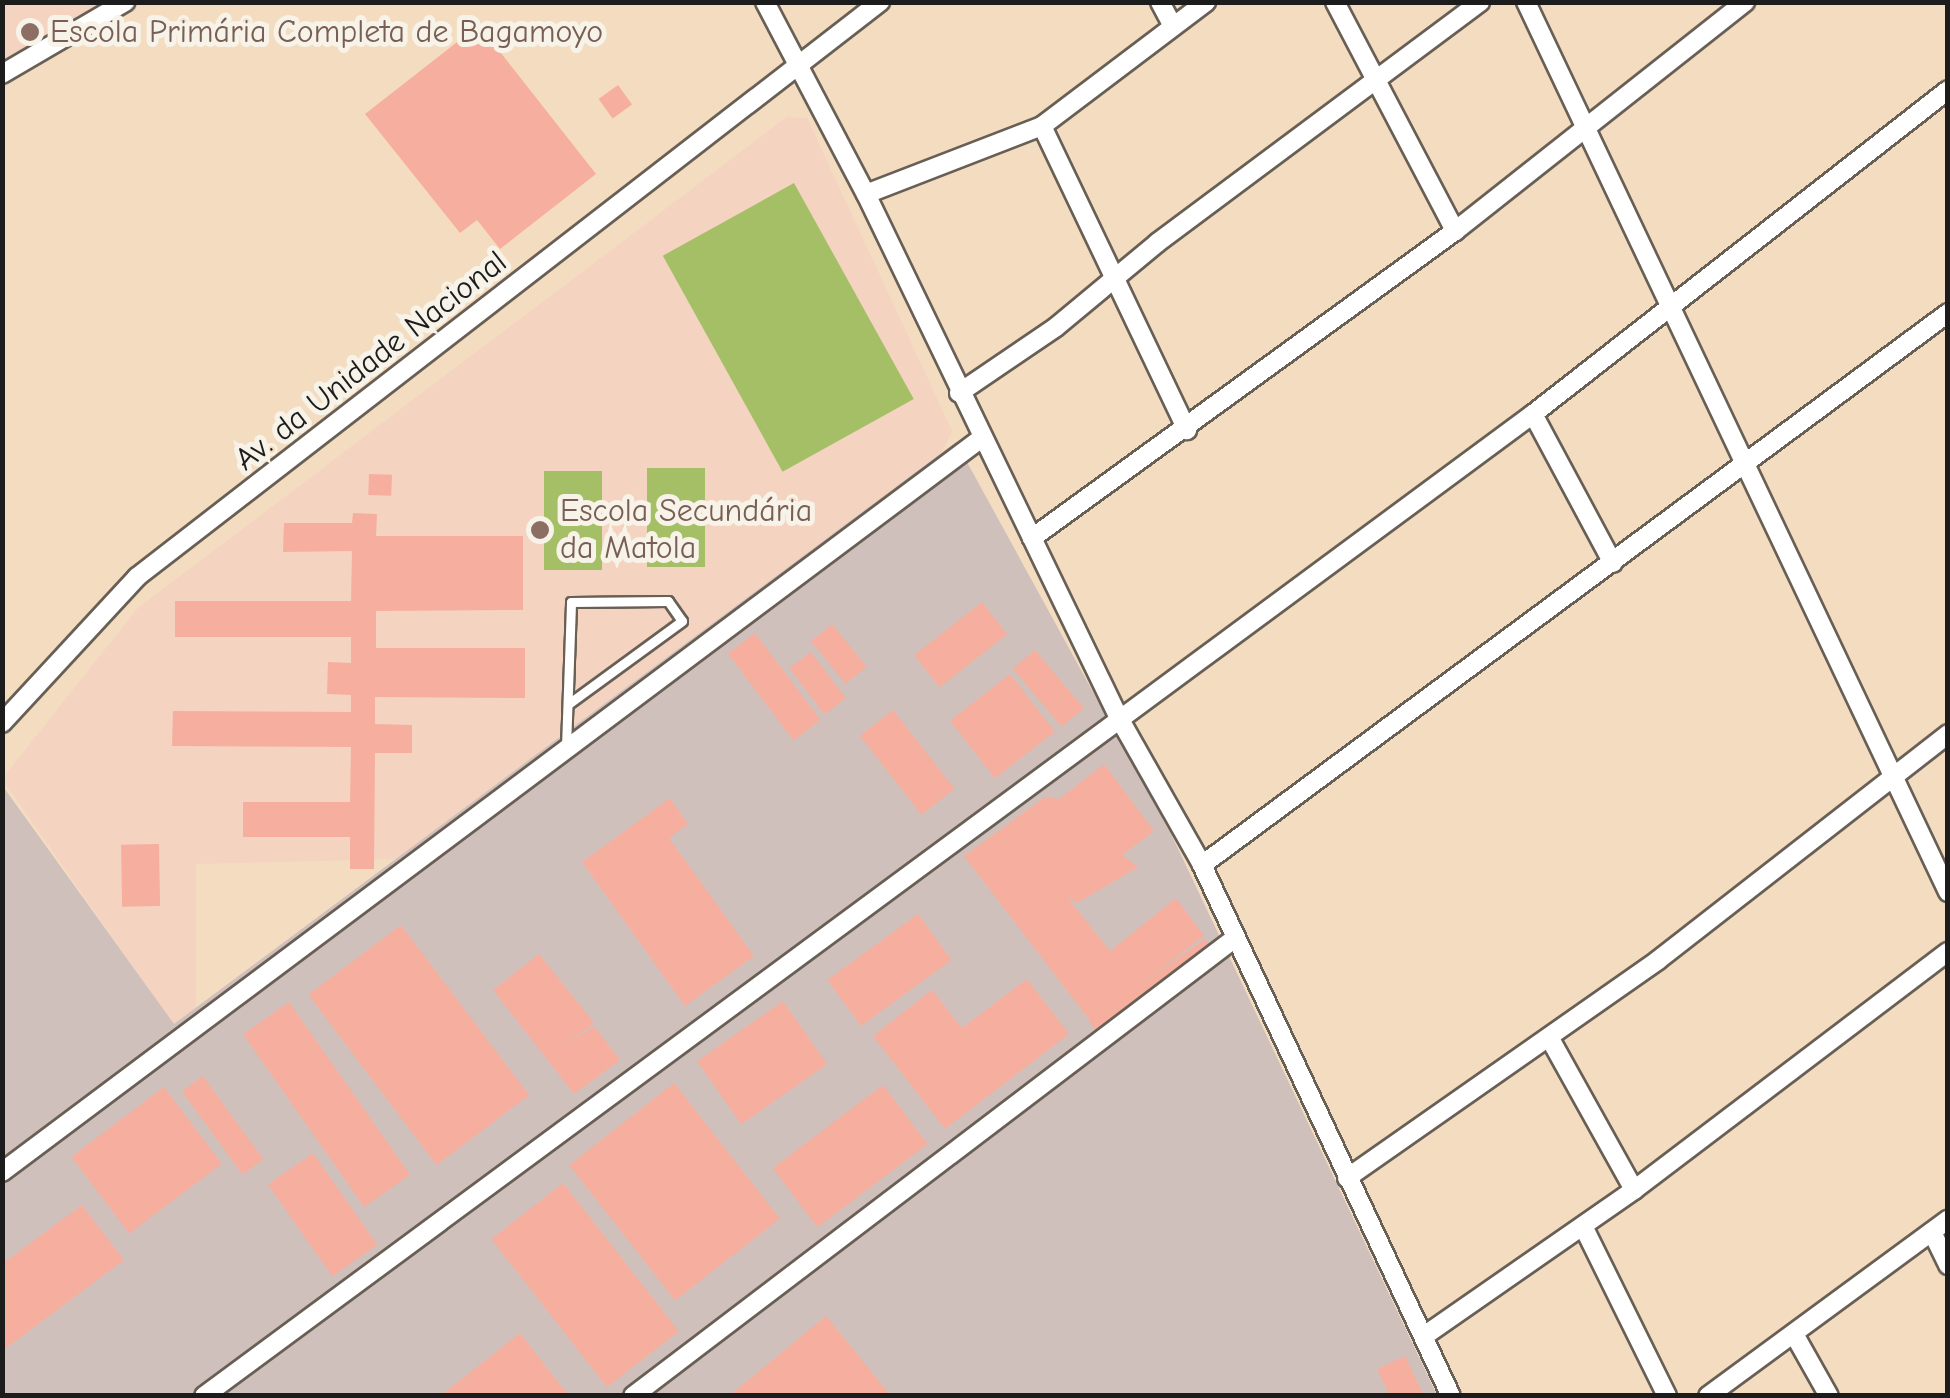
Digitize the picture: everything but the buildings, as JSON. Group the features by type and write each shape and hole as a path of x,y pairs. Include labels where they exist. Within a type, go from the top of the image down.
{"street":[{"path":"2,74 125,2"},
{"path":"765,2 795,66 866,194 979,440 1032,538 1119,718 1202,865 1452,1396"},
{"name":"Av. da Unidade Nacional","path":"2,723 137,577 281,472 880,2"},
{"path":"1160,2 1173,26"},
{"path":"866,194 1042,126 1206,2"},
{"path":"1335,2 1455,231"},
{"path":"959,393 1480,2"},
{"path":"1526,2 1892,781 1948,892"},
{"path":"1032,538 1187,430 1455,231 1588,129 1740,4"},
{"path":"204,1396 1533,414 1948,90"},
{"path":"1042,126 1187,430"},
{"path":"1202,865 1948,313"},
{"path":"1533,414 1613,563"},
{"path":"2,1172 979,440"},
{"path":"1347,1178 1549,1037 1892,781 1948,734"},
{"path":"633,1396 1235,938"},
{"path":"1424,1336 1634,1190 1948,952"},
{"path":"1549,1037 1634,1190"},
{"path":"1708,1396 1948,1220"},
{"path":"1583,1226 1667,1396"},
{"path":"1932,1232 1948,1265"},
{"path":"1794,1334 1828,1396"}],"lane":[{"path":"566,750 572,602 668,601 682,621 568,704"}],"shaded area":[{"name":"Escola Primária Completa de Bagamoyo","path":"3,3 114,3 3,62"},
{"name":"Escola Secundária da Matola","path":"787,117 807,118 952,431 942,452 396,859 196,864 196,1009 173,1024 2,779 138,608"},
{"path":"956,442 1172,836 1437,1395 3,1395 2,785 174,1024"}],"green space":[{"path":"794,183 914,399 783,472 663,256"},
{"path":"647,468 705,468 705,567 647,567"},
{"path":"544,471 602,471 602,570 544,570"}],"place":[{"name":"Escola Primária Completa de Bagamoyo","path":"30,32"},
{"name":"Escola Secundária da Matola","path":"540,530"}]}
